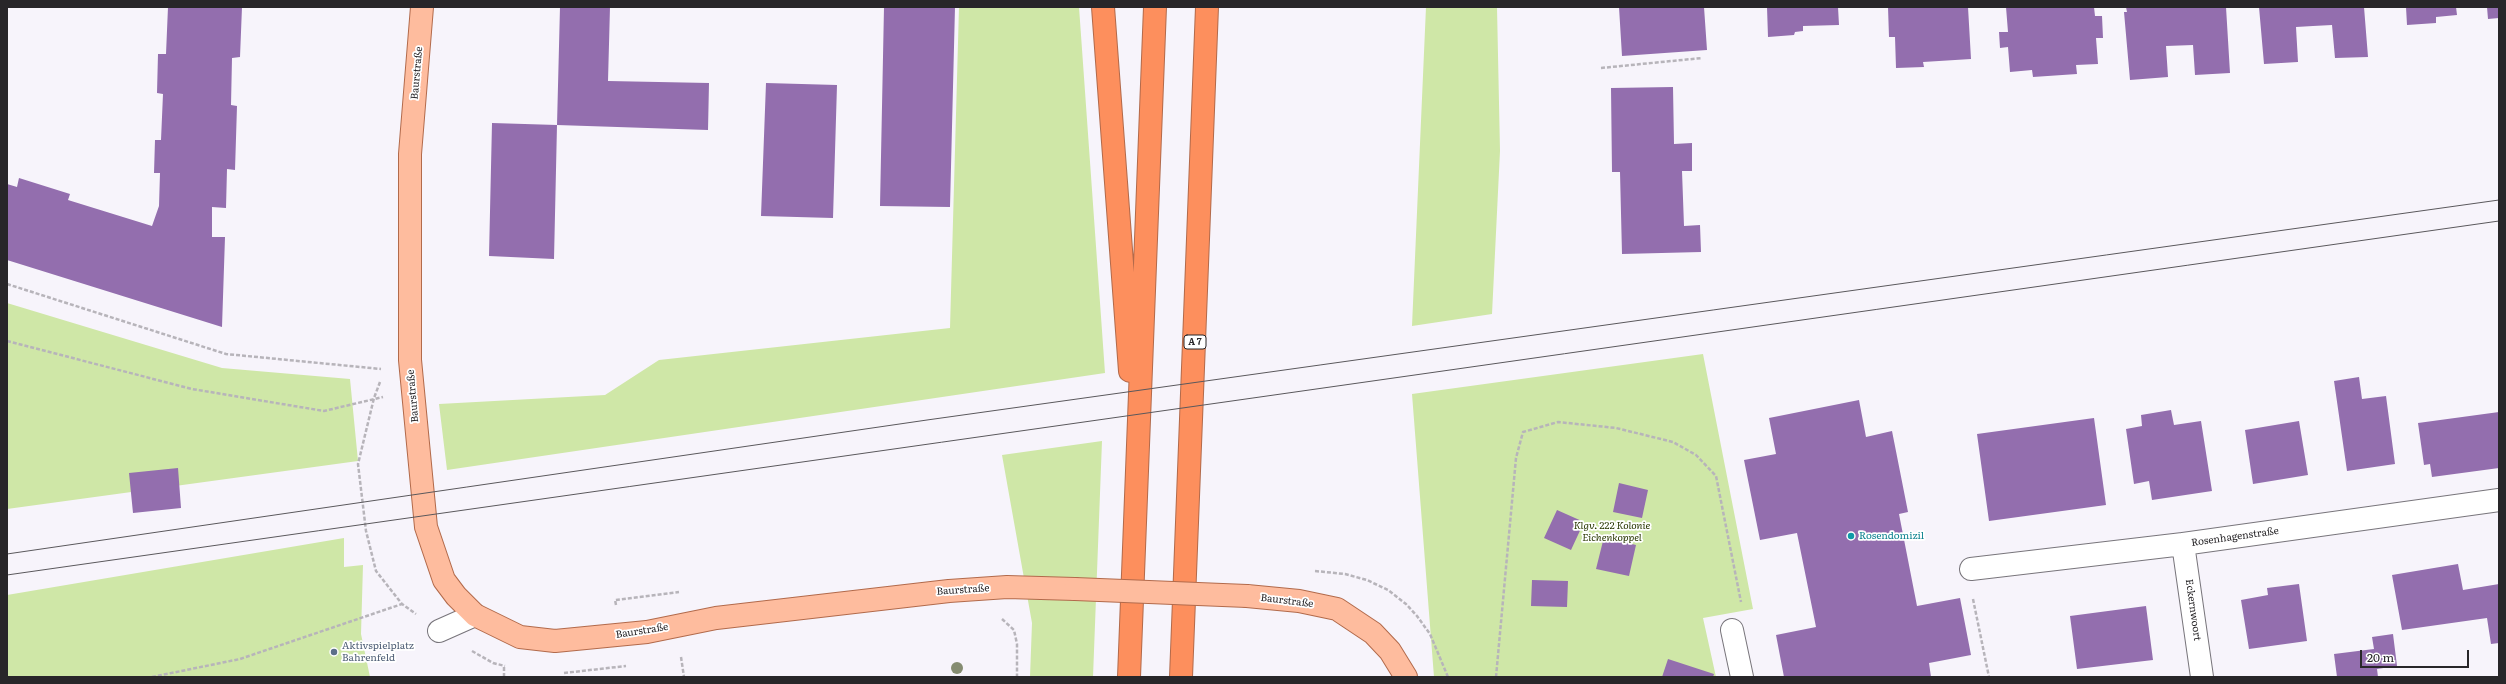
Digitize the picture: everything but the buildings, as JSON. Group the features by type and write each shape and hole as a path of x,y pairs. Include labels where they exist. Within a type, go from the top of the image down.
{"highway":[{"path":"1103,7 1138,490"},
{"path":"1129,677 1138,490 1155,7"},
{"name":"A 7","path":"1181,677 1207,7"}],"main road":[{"name":"Baurstraße","path":"422,7 410,154 410,360 426,528 444,580 456,596 475,615 520,637 555,641 647,632 716,618 949,590 1007,587 1247,596 1299,601 1337,610 1373,633 1390,651 1406,677"}],"street":[{"name":"Rosenhagenstraße","path":"1971,569 2183,544 2499,500"},
{"name":"Eckernwoort","path":"2183,544 2202,677"},
{"path":"439,631 475,615"},
{"path":"1732,630 1742,677"}],"path":[{"path":"1601,68 1702,58"},
{"path":"7,284 226,354 385,369"},
{"path":"7,341 192,389 324,411 374,398 413,393"},
{"path":"152,677 240,659 402,604 376,571 366,531 358,464 374,398 382,376"},
{"path":"1496,677 1516,458 1523,432 1558,422 1616,428 1673,442 1696,455 1716,476 1744,616 1732,630"},
{"path":"1971,569 1971,586 1989,677"},
{"path":"681,652 684,677"},
{"path":"504,665 504,677"}],"green space":[{"path":"959,7 1079,7 1105,373 447,470 439,404 605,395 659,360 950,328"},
{"path":"1426,7 1497,7 1500,151 1492,314 1412,326"},
{"path":"7,303 222,368 350,379 358,461 7,509"},
{"name":"Klgv. 222 Kolonie Eichenkoppel","path":"1703,354 1753,609 1703,618 1716,677 1434,677 1412,394"},
{"path":"1102,441 1093,677 1030,677 1032,623 1002,455"},
{"path":"344,538 344,567 363,565 361,634 370,677 7,677 7,595"}],"tram line":[{"path":"7,554 927,420 2499,200"},
{"path":"7,575 2499,221"}],"place":[{"name":"Rosendomizil","path":"1851,536"},
{"name":"Aktivspielplatz Bahrenfeld","path":"334,652"}]}
